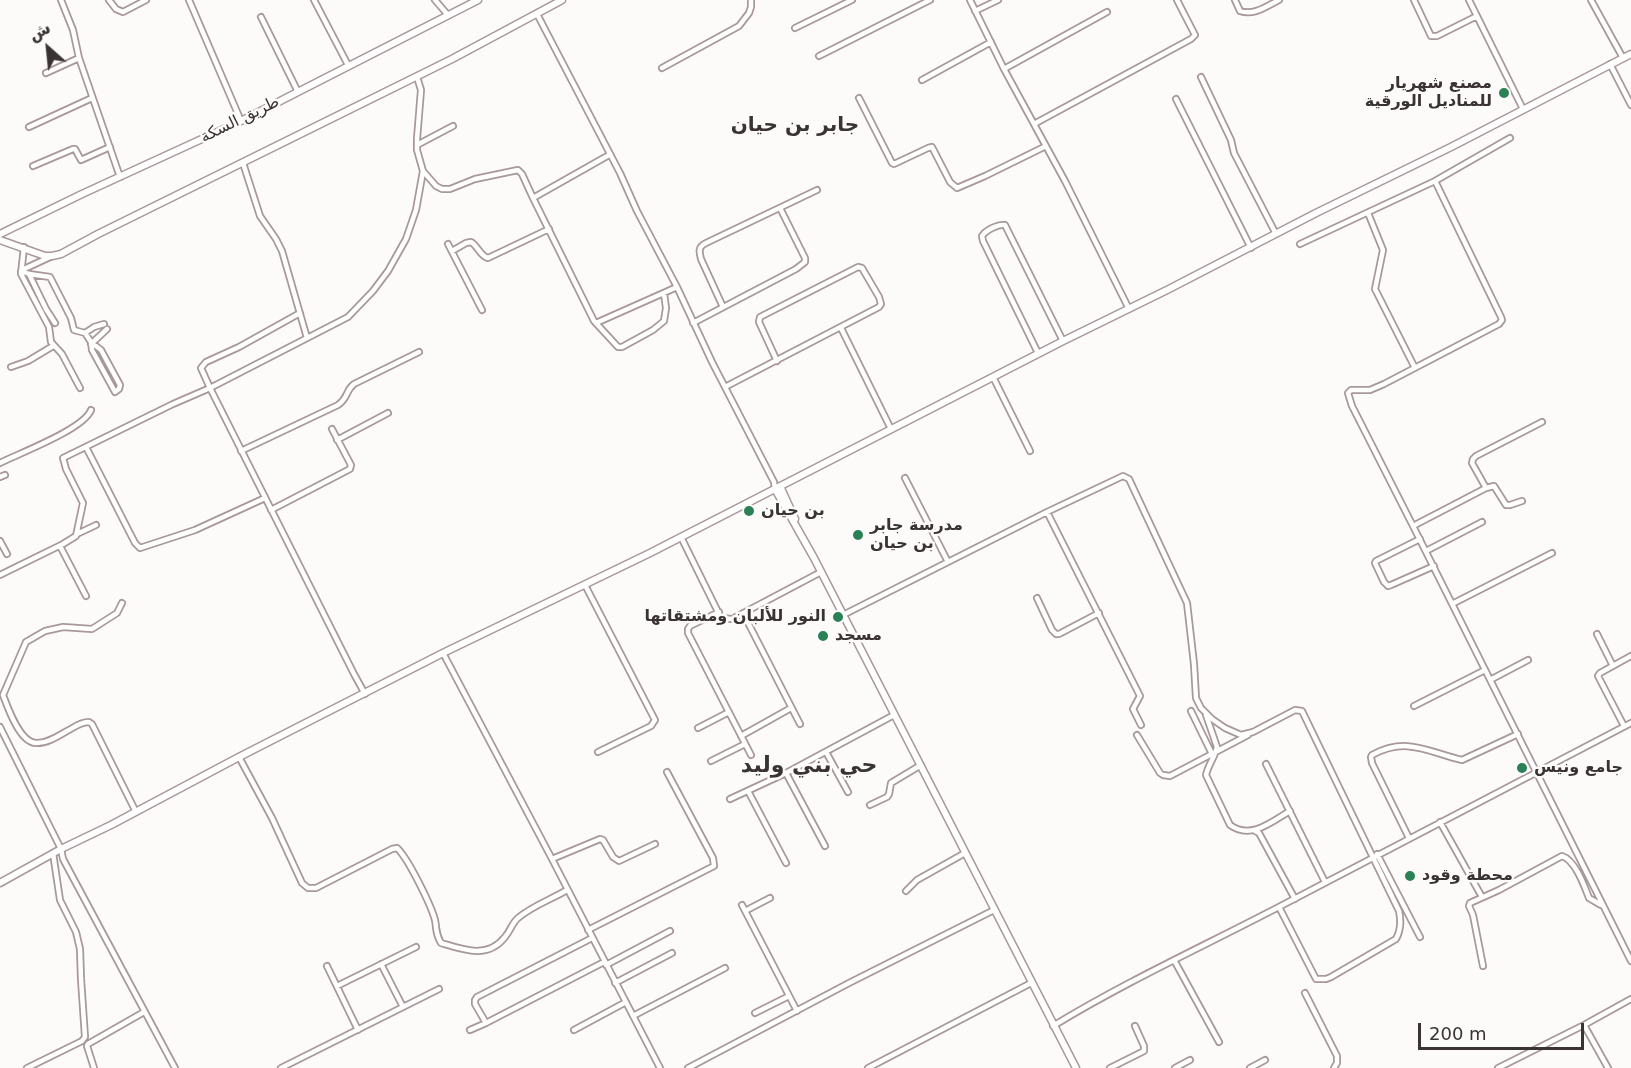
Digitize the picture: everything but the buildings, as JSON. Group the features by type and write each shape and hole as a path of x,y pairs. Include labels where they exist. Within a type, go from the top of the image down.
{"main road":[{"name":"طريق السكة","path":"0,234 242,121 478,0"},
{"path":"0,240 45,256 61,254 417,77 562,0"},
{"path":"0,883 61,849 443,653 681,537 1063,340 1251,248 1631,54"},
{"path":"785,502 788,482"},
{"path":"778,488 1076,1068"},
{"path":"764,495 785,502"}],"street":[{"path":"61,0 73,30 79,58 120,177"},
{"path":"109,0 116,9 123,12 146,0"},
{"path":"189,0 242,121"},
{"path":"314,0 348,65"},
{"path":"435,0 448,15"},
{"path":"662,68 739,26 752,7 751,0"},
{"path":"795,28 852,0"},
{"path":"819,56 930,0"},
{"path":"970,0 1129,309"},
{"path":"975,11 998,0"},
{"path":"1034,124 1191,39 1195,34 1177,0"},
{"path":"1235,0 1240,11 1246,13 1260,10 1280,0"},
{"path":"1414,0 1431,36 1437,36 1477,16"},
{"path":"1469,0 1524,109"},
{"path":"1592,0 1623,58"},
{"path":"1004,69 1107,12"},
{"path":"537,14 620,173 637,212 778,488"},
{"path":"261,17 298,92"},
{"path":"922,80 991,42"},
{"path":"46,73 79,58"},
{"path":"1610,64 1631,105"},
{"path":"417,77 421,90 417,145 423,171 436,186 450,189 475,179 518,170 596,323 612,342 622,347 653,330 664,321 666,308 664,293"},
{"path":"1201,77 1231,140 1234,153 1276,234"},
{"path":"29,127 93,98"},
{"path":"859,98 892,163 932,147 950,182 957,188 1046,146"},
{"path":"1176,99 1251,248"},
{"path":"417,145 453,126"},
{"path":"1300,244 1435,181 1510,138"},
{"path":"33,166 73,149 81,160 110,147"},
{"path":"533,198 609,155"},
{"path":"243,164 260,216 282,251 307,338"},
{"path":"77,534 83,502 66,470 63,458 210,388 348,317 373,291 388,271 406,239 416,210 423,171"},
{"path":"1435,181 1502,320 1499,324 1384,384 1370,390 1351,390 1348,393 1352,406 1631,961"},
{"path":"723,307 701,259 700,247 817,190"},
{"path":"693,323 796,269 805,262 780,208"},
{"path":"1368,213 1383,250 1375,289 1415,368"},
{"path":"1038,353 983,241 982,236 985,232 1001,224 1005,225 1063,340"},
{"path":"452,251 471,242 484,257 488,258 549,229"},
{"path":"448,243 482,310"},
{"path":"24,247 21,274 49,327 53,346 62,354 80,388"},
{"path":"21,271 52,256"},
{"path":"725,387 777,361 877,309 882,304 860,267 760,316 759,322 777,361"},
{"path":"21,271 50,278 71,318 74,330 85,333 115,392 120,386 115,375 101,350 91,344"},
{"path":"29,274 55,323"},
{"path":"596,323 676,287"},
{"path":"300,313 239,347 206,362 201,367 241,451 365,694"},
{"path":"85,333 94,327 106,326 91,344"},
{"path":"841,328 891,429"},
{"path":"11,368 53,346"},
{"path":"241,451 338,405 345,399 348,389 354,384 419,352"},
{"path":"106,376 115,375"},
{"path":"993,377 1030,451"},
{"path":"0,463 84,420 91,410"},
{"path":"337,440 388,413"},
{"path":"1486,488 1472,463 1473,459 1542,422"},
{"path":"271,510 351,469 332,429"},
{"path":"86,447 135,543 140,548 195,530 266,498"},
{"path":"843,615 1123,476 1129,479 1187,603 1196,698 1205,713 1216,741 1214,753 1207,768 1208,782 1232,828 1255,831 1290,811"},
{"path":"905,478 948,562"},
{"path":"1413,526 1494,486 1506,505 1522,501"},
{"path":"1047,512 1140,696 1133,709 1141,725"},
{"path":"1426,551 1482,522"},
{"path":"0,575 60,546 96,525"},
{"path":"681,537 721,618 732,619 821,572"},
{"path":"1420,539 1376,561 1384,582 1388,586 1434,567"},
{"path":"0,541 7,554"},
{"path":"60,546 86,596"},
{"path":"1452,604 1552,553"},
{"path":"585,585 655,720 651,726 598,752"},
{"path":"1037,598 1056,634 1099,613"},
{"path":"122,603 117,613 92,629 63,627 45,631 26,642 3,695 16,725 31,742 50,740 82,722 92,724 136,812"},
{"path":"719,612 690,626 688,633 751,755"},
{"path":"743,613 800,724"},
{"path":"1597,634 1613,666"},
{"path":"443,653 660,1068"},
{"path":"1624,726 1598,676 1631,656"},
{"path":"1490,680 1528,660"},
{"path":"1414,706 1485,670"},
{"path":"741,736 791,708"},
{"path":"1137,735 1160,773 1170,776 1295,710 1302,711 1344,798 1420,937"},
{"path":"1191,711 1214,753"},
{"path":"698,728 729,712"},
{"path":"1205,713 1218,724 1235,733 1241,735 1253,732"},
{"path":"730,799 786,773 894,715"},
{"path":"1053,1026 1086,1006 1631,723"},
{"path":"0,727 61,849 63,859 175,1068"},
{"path":"1409,838 1372,763 1372,755 1388,748 1411,746 1422,747 1462,760 1518,734"},
{"path":"711,761 745,744"},
{"path":"826,752 848,792"},
{"path":"239,758 272,818 305,886 316,888 396,848 422,891 441,943 479,952 487,950 504,939 513,923 522,914 567,890"},
{"path":"1266,764 1325,882"},
{"path":"870,805 887,797 891,783 921,765"},
{"path":"588,930 714,866 713,858 667,772"},
{"path":"786,773 825,846"},
{"path":"748,791 786,863"},
{"path":"1440,822 1482,897"},
{"path":"1255,831 1259,833 1295,899"},
{"path":"552,859 600,839 619,861 656,844"},
{"path":"906,891 917,879 965,853"},
{"path":"27,1068 82,1041 85,1037 80,949 76,932 60,900 53,854"},
{"path":"1279,907 1316,979 1331,977 1397,937 1400,922 1399,911 1377,866 1376,855"},
{"path":"1483,966 1473,915 1468,904 1562,856 1571,862 1589,898 1602,905"},
{"path":"745,911 770,898"},
{"path":"742,905 797,1011"},
{"path":"688,1068 994,910"},
{"path":"470,1030 670,931"},
{"path":"486,1023 474,1002 477,997 592,938"},
{"path":"337,986 416,947"},
{"path":"615,983 672,953"},
{"path":"1174,960 1219,1042"},
{"path":"381,964 404,1007"},
{"path":"327,966 358,1030"},
{"path":"633,1016 725,968"},
{"path":"868,1068 1031,982"},
{"path":"281,1068 439,989"},
{"path":"1305,993 1337,1056 1334,1068"},
{"path":"755,1014 789,996"},
{"path":"1498,1068 1631,999"},
{"path":"574,1030 626,1002"},
{"path":"94,1068 88,1044 144,1012"},
{"path":"1584,1025 1608,1068"},
{"path":"1110,1068 1144,1051 1135,1026"},
{"path":"1175,1068 1190,1060"},
{"path":"1250,1068 1264,1060"}],"place":[{"name":"مصنع شهريار للمناديل الورقية","path":"1504,93"},
{"name":"بن حيان","path":"749,511"},
{"name":"مدرسة جابر بن حيان","path":"858,535"},
{"name":"النور للألبان ومشتقاتها","path":"838,617"},
{"name":"مسجد","path":"823,636"},
{"name":"جامع ونيس","path":"1522,768"},
{"name":"محطة وقود","path":"1410,876"}],"district":[{"name":"جابر بن حيان","path":"795,126"},
{"name":"حي بني وليد","path":"809,766"}]}
